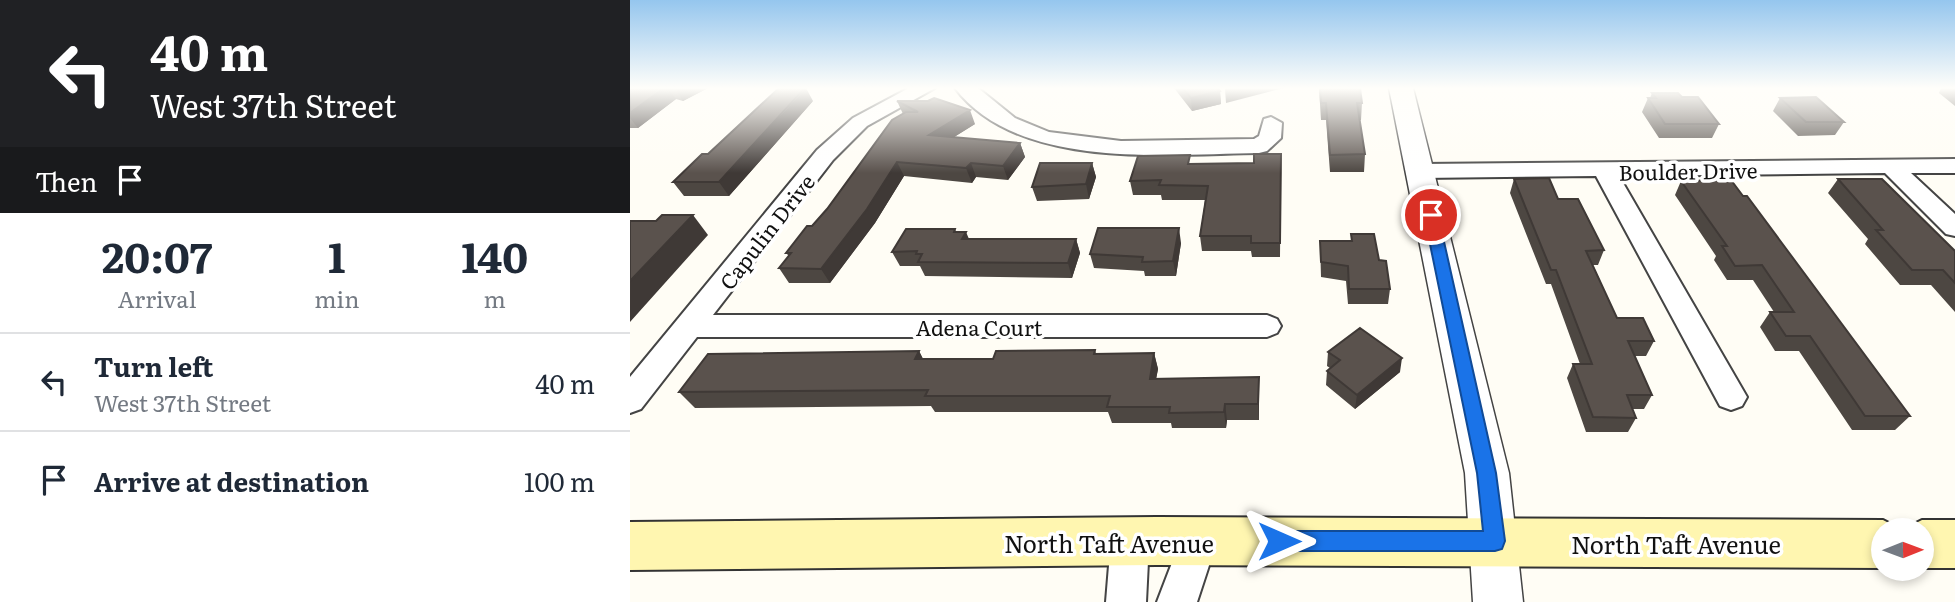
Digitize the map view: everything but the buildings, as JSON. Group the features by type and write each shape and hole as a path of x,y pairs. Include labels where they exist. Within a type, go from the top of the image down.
{"main road":[{"name":"North Taft Avenue","path":"630,546 1130,541 1871,544"},
{"path":"1934,544 1955,544"}],"street":[{"name":"Capulin Drive","path":"630,400 841,139 872,116"},
{"path":"1001,116 1025,131 1044,138 1097,147 1259,146 1270,138 1271,123"},
{"path":"1408,116 1487,473 1495,541 1498,602"},
{"path":"1890,166 1955,228"},
{"name":"Boulder Drive","path":"1422,172 1955,166"},
{"path":"1605,171 1731,397"},
{"name":"Adena Court","path":"691,326 1266,326"},
{"path":"1126,602 1130,541"},
{"path":"1177,602 1198,541"}],"route":[{"path":"1279,541 1495,541 1487,473 1431,215"}]}
